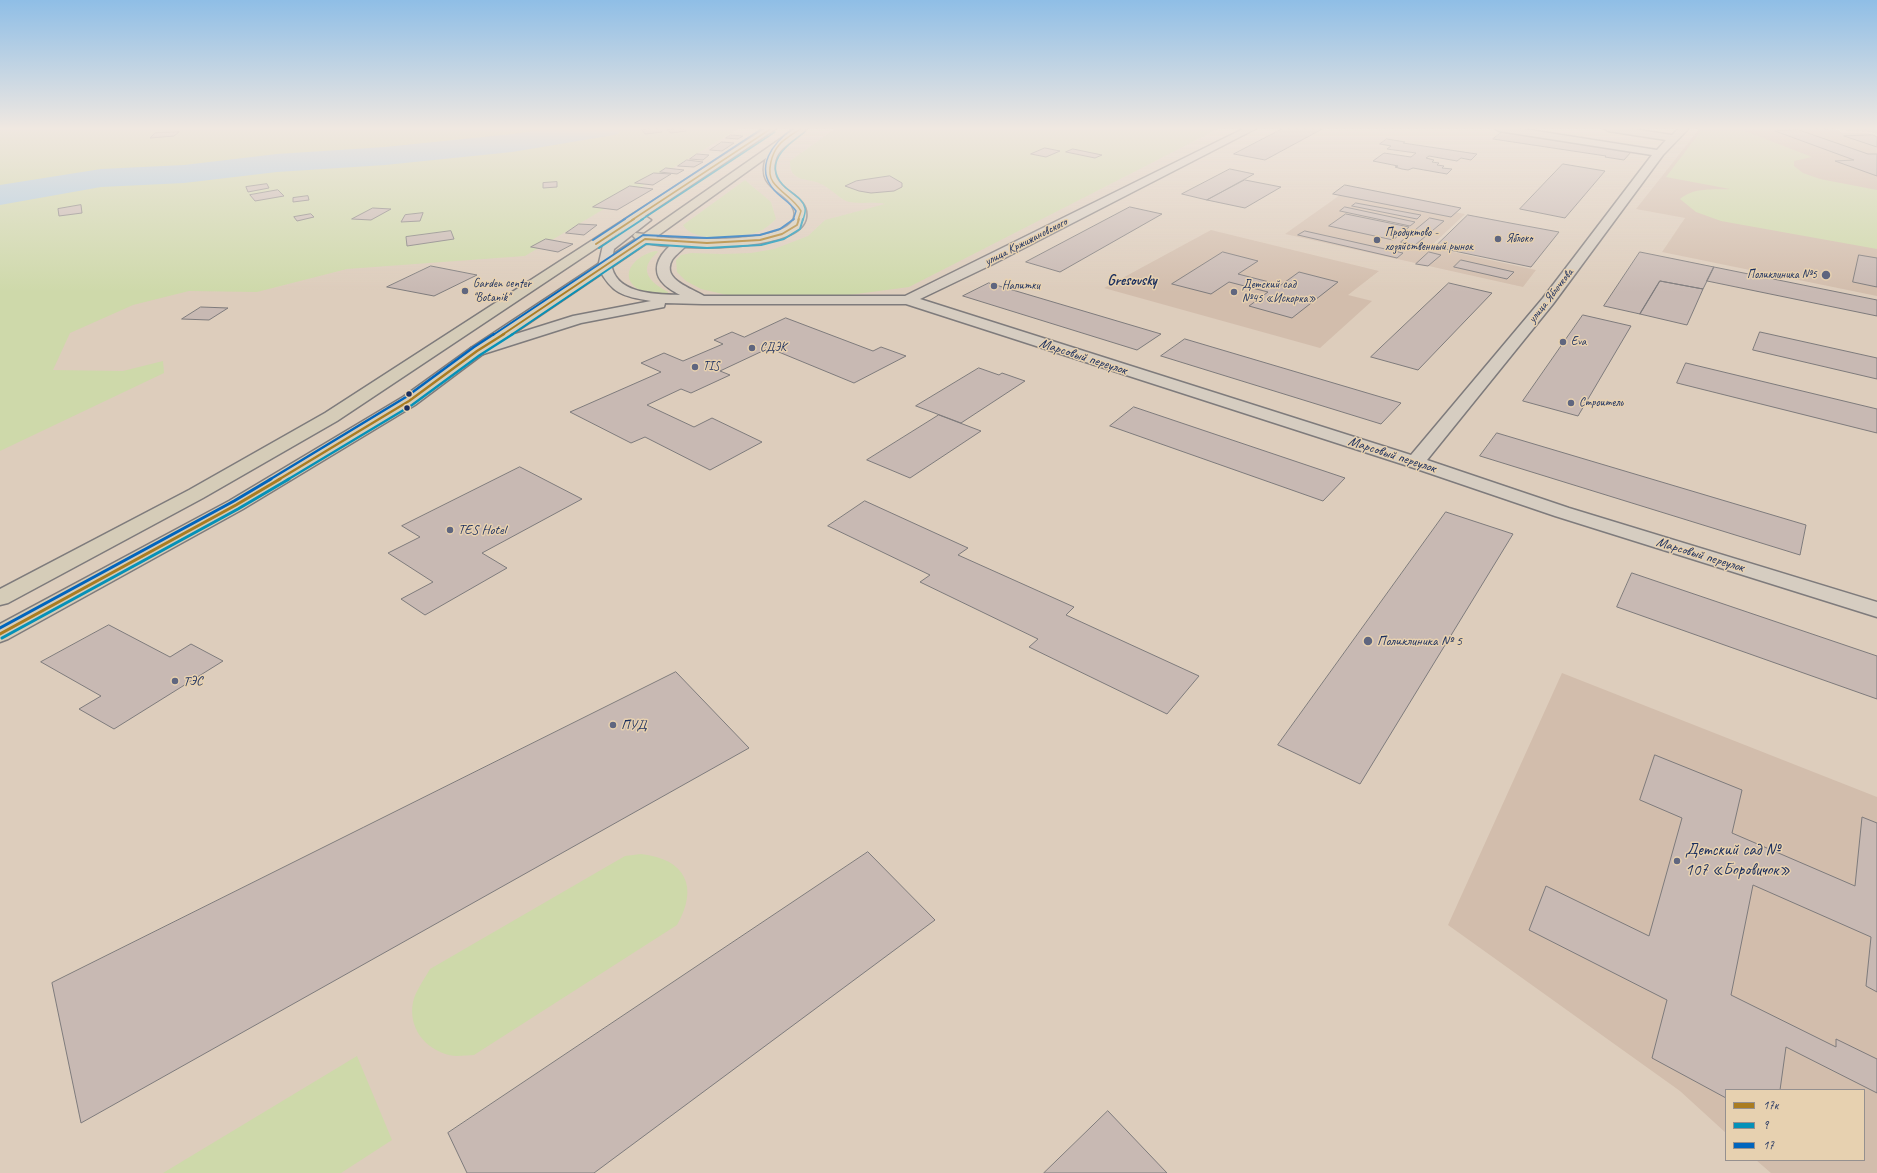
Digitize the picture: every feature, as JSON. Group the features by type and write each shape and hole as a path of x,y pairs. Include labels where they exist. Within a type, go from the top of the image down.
{"main road":[{"path":"0,598 196,494 331,417 689,183"},
{"path":"691,183 638,227 636,232 639,236 645,239 681,244 708,244 755,240 775,236 794,228 800,221 801,210 798,204 778,188 775,183"},
{"path":"0,634 236,505 409,401 477,352 605,267 725,183"}],"street":[{"name":"улица Кржижановского","path":"907,300 1143,183"},
{"name":"улица Яблочкова","path":"1415,462 1548,301 1637,183"},
{"path":"645,220 623,235 608,248 605,267 612,280 619,287 635,294 657,298 702,300 907,300"},
{"path":"681,244 665,258 663,268 666,279 677,289 702,300"},
{"path":"477,352 578,319 648,305 702,300"},
{"name":"Марсовый переулок","path":"907,300 1415,462 1570,514 1877,610"}],"shaded area":[{"path":"1657,183 1877,183 1877,296 1662,252 1685,218 1636,209"},
{"name":"Продуктово - хозяйственный рынок","path":"1340,195 1427,207 1465,214 1430,247 1536,270 1523,287 1285,234"},
{"name":"Детский сад №45 «Искорка»","path":"1211,230 1379,271 1348,295 1372,301 1320,348 1104,288"},
{"name":"Детский сад № 107 «Боровичок»","path":"1562,673 1877,797 1877,1173 1771,1173 1757,1161 1865,1161 1865,1089 1725,1089 1725,1132 1680,1091 1448,925"}],"green space":[{"path":"0,183 648,183 525,256 347,269 257,292 189,291 133,305 70,333 53,370 123,371 163,361 164,373 0,451"},
{"path":"741,183 748,183 771,202 776,219 758,232 741,236 718,238 697,235 688,231 683,225"},
{"path":"818,183 1113,183 909,287 849,295 727,295 701,289 686,281 677,272 676,260 681,255 691,253 751,253 774,249 808,236 825,220 885,204 855,203 846,201"},
{"path":"1697,183 1839,183 1877,190 1877,249 1721,221 1696,212 1680,199 1685,195 1697,191 1710,189 1730,189"},
{"path":"658,252 648,264 648,275 655,284 668,292 668,295 654,294 640,290 633,285 629,279 629,273 634,262 645,254"},
{"path":"641,854 656,857 669,862 678,869 684,877 687,887 687,899 684,911 677,925 474,1055 452,1056 440,1052 433,1048 420,1036 413,1020 413,1002 418,989 430,969 625,856"},
{"path":"357,1056 392,1140 341,1173 163,1173"}],"building":[{"path":"543,183 557,183 557,187 543,188"},
{"path":"635,183 657,183 653,185"},
{"path":"852,183 902,183 902,187 894,191 871,193 845,186"},
{"path":"1204,183 1238,183 1207,200 1182,194"},
{"path":"1240,183 1259,183 1281,187 1245,208 1207,200"},
{"path":"1545,183 1595,183 1565,218 1520,209"},
{"path":"267,184 269,188 248,192 246,187"},
{"path":"1345,185 1461,208 1451,217 1333,194"},
{"path":"630,186 653,189 617,210 593,207"},
{"path":"278,190 284,196 255,201 250,195"},
{"path":"308,196 309,200 293,202 293,198"},
{"path":"1356,203 1421,215 1417,219 1352,206"},
{"path":"81,205 82,213 59,216 58,209"},
{"path":"1130,207 1162,214 1060,272 1026,262"},
{"path":"1345,207 1415,222 1410,226 1340,211"},
{"path":"373,208 391,209 371,220 352,219"},
{"path":"423,213 420,221 401,222 405,215"},
{"path":"311,214 314,217 297,221 294,217"},
{"path":"1346,214 1409,227 1393,240 1329,226"},
{"name":"Яблоко","path":"1468,215 1559,232 1531,267 1435,247"},
{"path":"1430,218 1444,221 1415,245 1401,242"},
{"path":"579,224 597,225 584,235 566,233"},
{"path":"451,231 454,239 407,246 406,237"},
{"path":"1305,231 1403,253 1397,258 1298,235"},
{"path":"546,239 573,244 558,252 531,247"},
{"path":"1223,252 1258,261 1238,274 1281,285 1299,272 1338,282 1292,318 1249,306 1268,292 1229,282 1211,294 1172,284"},
{"path":"1429,252 1441,255 1428,266 1416,264"},
{"path":"1640,252 1714,267 1703,289 1660,281 1640,314 1604,306"},
{"path":"1859,255 1877,258 1877,287 1853,282"},
{"path":"1461,260 1514,272 1507,279 1454,267"},
{"path":"431,266 477,275 434,296 387,287"},
{"path":"1714,267 1877,300 1877,316 1707,281"},
{"path":"1660,281 1703,289 1687,325 1640,314"},
{"path":"989,283 1161,334 1137,350 963,296"},
{"path":"1449,283 1492,293 1418,370 1371,357"},
{"path":"201,307 228,308 209,320 182,319"},
{"path":"1583,315 1631,326 1578,416 1523,401"},
{"path":"786,318 873,351 881,347 906,356 854,383 769,348 720,371 730,375 691,393 681,389 647,405 694,427 712,418 762,442 710,470 645,437 631,443 570,412 661,372 641,363 664,353 683,361 723,344 714,340 732,332 744,337"},
{"path":"1760,332 1877,358 1877,379 1753,350"},
{"path":"1185,339 1401,403 1381,424 1161,356"},
{"path":"1686,363 1877,409 1877,433 1677,383"},
{"path":"979,368 999,375 1002,373 1025,381 961,423 916,406"},
{"path":"1134,407 1345,478 1323,501 1110,426"},
{"path":"939,415 981,431 910,478 867,460"},
{"path":"1497,433 1806,525 1800,555 1480,456"},
{"path":"520,467 582,499 482,553 507,568 425,615 401,599 433,582 388,553 420,537 402,526"},
{"path":"865,501 968,548 958,555 1074,607 1066,615 1199,676 1167,714 1029,647 1038,639 920,582 930,575 828,526"},
{"path":"1446,512 1513,534 1360,784 1278,745"},
{"path":"1632,573 1877,656 1877,699 1617,607"},
{"path":"109,625 170,657 191,644 223,661 114,729 79,709 101,696 41,662"},
{"path":"676,672 749,748 81,1123 52,983"},
{"path":"1655,755 1742,790 1732,833 1855,886 1862,817 1877,823 1877,992 1866,986 1871,937 1753,885 1731,995 1836,1047 1836,1039 1877,1059 1877,1093 1786,1047 1780,1089 1725,1089 1725,1097 1652,1058 1667,1000 1529,930 1546,886 1649,936 1682,818 1640,800"},
{"path":"868,852 935,920 594,1173 467,1173 448,1133"},
{"path":"1108,1111 1167,1173 1044,1173"}],"waterway":[{"path":"0,195 73,183"}],"transit line":[{"name":"17","path":"593,240 680,183"},
{"name":"17к","path":"596,244 689,183"},
{"name":"9","path":"599,248 698,183"},
{"name":"17","path":"0,628 234,501 406,397 474,347 528,313 643,235 707,238 760,235 780,229 793,221 796,211 768,183"},
{"name":"17к","path":"0,634 236,505 409,401 477,351 531,317 645,239 707,243 760,240 782,234 797,225 801,211 797,204 774,183"},
{"name":"9","path":"2,638 238,509 412,405 480,355 534,321 646,244 707,248 761,245 784,239 800,229 806,210 805,206 800,200 781,183"}],"place":[{"name":"Яблоко","path":"1498,239"},
{"name":"Продуктово - хозяйственный рынок","path":"1377,240"},
{"name":"Поликлиника №5","path":"1826,275"},
{"name":"Напитки","path":"994,286"},
{"name":"Garden center \"Botanik\"","path":"465,291"},
{"name":"Детский сад №45 «Искорка»","path":"1234,292"},
{"name":"Eva","path":"1563,342"},
{"name":"СДЭК","path":"752,348"},
{"name":"TIS","path":"695,367"},
{"name":"Строитель","path":"1571,403"},
{"name":"TES Hotel","path":"450,530"},
{"name":"Поликлиника № 5","path":"1368,641"},
{"name":"ТЭС","path":"175,681"},
{"name":"ПУД","path":"613,725"},
{"name":"Детский сад № 107 «Боровичок»","path":"1677,861"}],"district":[{"name":"Gresovsky","path":"1132,281"}]}
